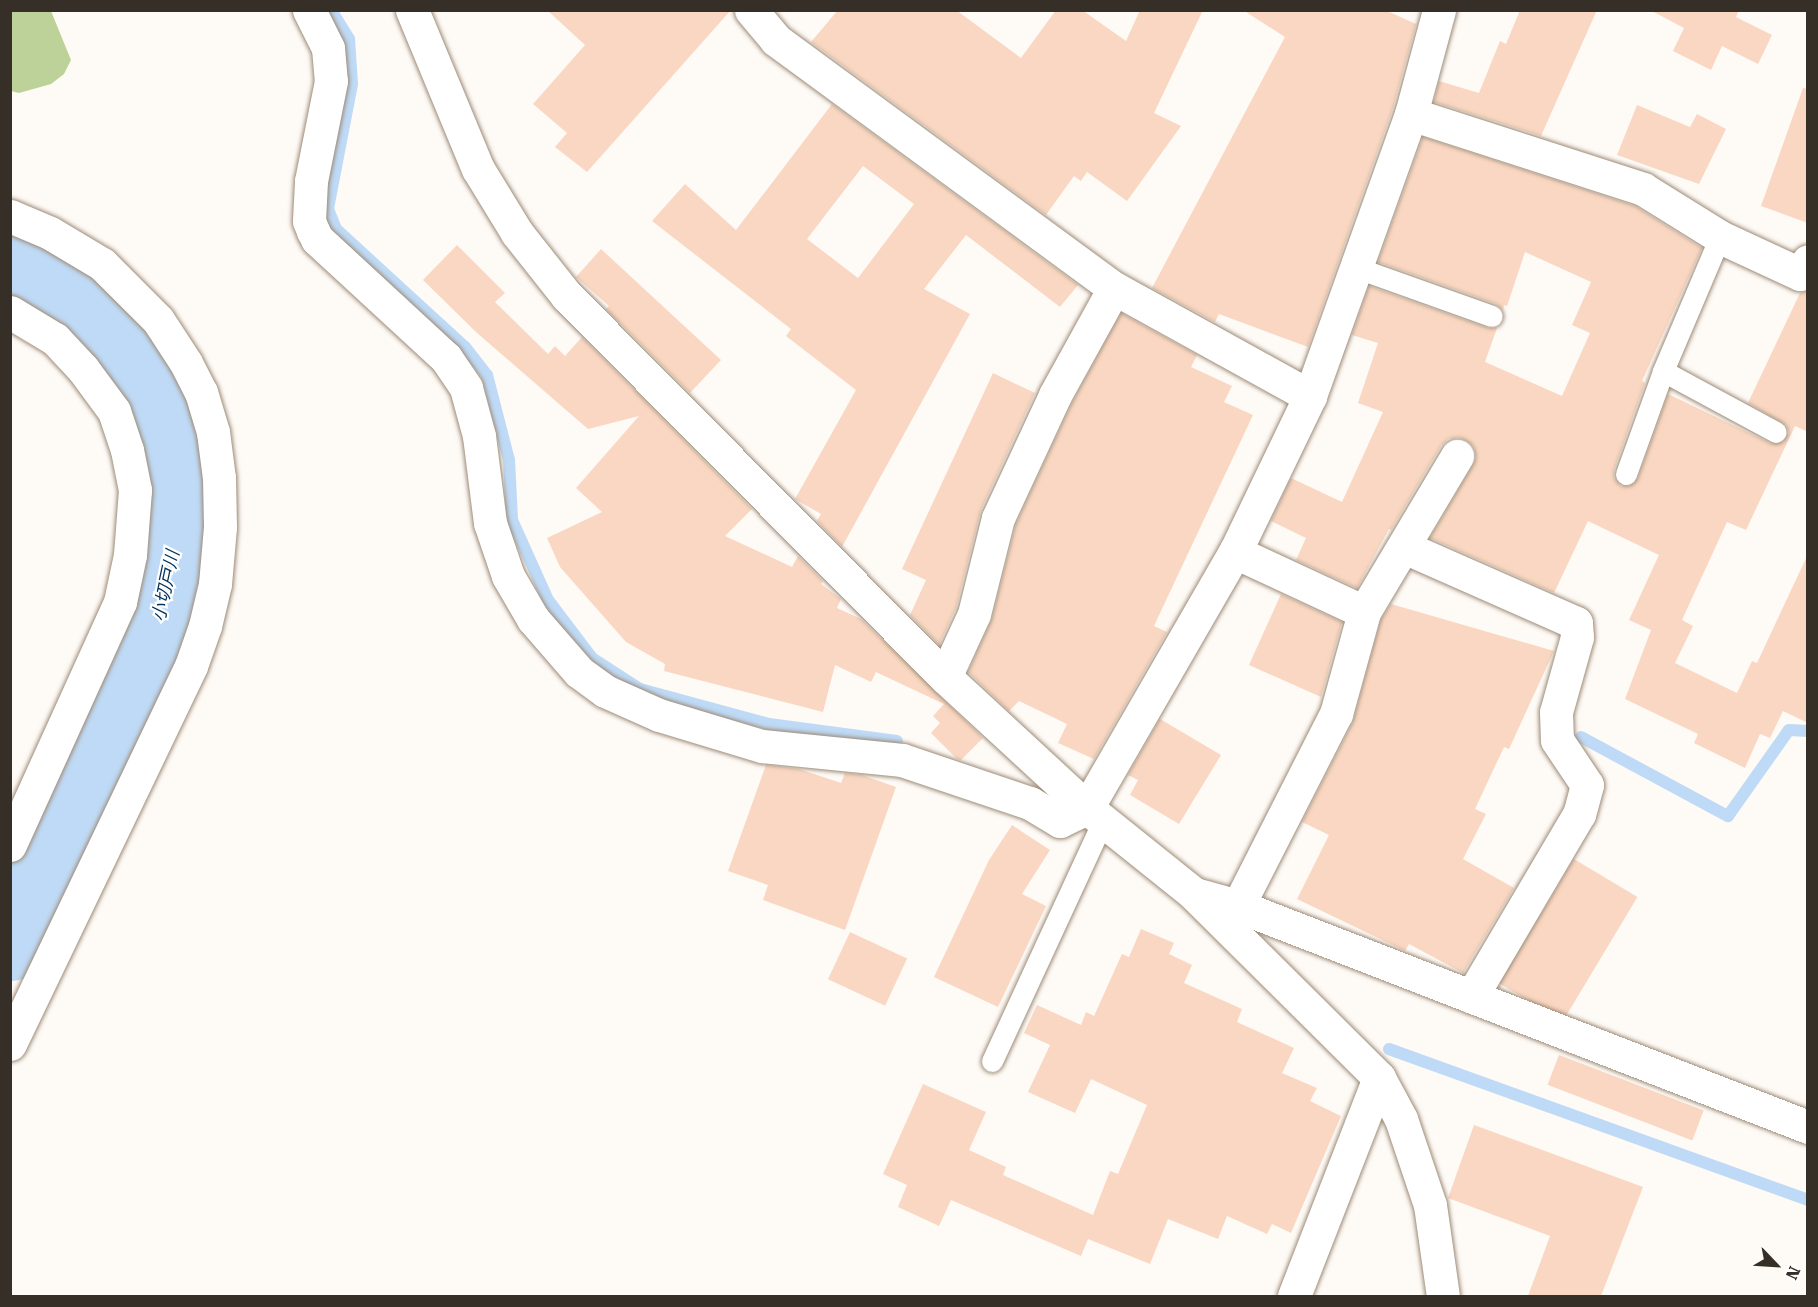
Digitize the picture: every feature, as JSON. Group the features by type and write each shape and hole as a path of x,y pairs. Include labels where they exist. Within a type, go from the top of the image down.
{"street":[{"path":"412,10 478,169 517,233 567,296 945,677 1095,815 1193,893 1379,1078 1401,1119 1430,1205 1443,1296"},
{"path":"1095,815 1235,552 1310,396 1411,114 1439,10"},
{"path":"753,12 776,40 1114,288 1310,396"},
{"path":"319,16 328,48 331,81 311,181 309,221 317,239 446,358 466,388 479,436 490,523 508,576 533,619 579,672 605,691 658,715 762,746 902,760 1030,803 1060,821 1095,815"},
{"path":"1411,114 1643,189 1720,237 1800,274 1808,261"},
{"path":"10,216 50,233 102,264 158,320 186,363 201,392 213,432 219,478 220,527 215,585 206,626 191,666 10,1044"},
{"path":"945,677 974,614 998,518 1055,395 1114,288"},
{"path":"10,312 55,339 83,369 114,411 127,450 135,490 130,555 120,602 10,845"},
{"path":"1238,906 1336,714 1364,612 1457,456"},
{"path":"1404,547 1576,623 1577,637 1556,712 1557,740 1587,785 1579,814 1472,996"},
{"path":"1235,552 1364,612"},
{"path":"1193,893 1238,906 1808,1127"},
{"path":"1294,1296 1379,1078"}],"lane":[{"path":"1626,474 1663,370 1720,237"},
{"path":"1356,268 1492,316"},
{"path":"1663,370 1776,432"},
{"path":"992,1061 1095,815"}],"green space":[{"path":"10,11 51,11 71,60 64,74 51,84 19,93 11,91"}],"building":[{"path":"547,10 731,10 587,172 555,147 567,133 533,104 585,45"},
{"path":"838,10 956,10 1021,58 1056,10 1082,10 1126,41 1140,10 1203,10 1154,113 1181,126 1127,201 1087,172 1081,181 1074,176 1046,215 811,42"},
{"path":"1243,10 1385,10 1416,24 1393,108 1308,347 1219,314 1215,322 1152,288 1285,37"},
{"path":"1520,10 1597,10 1541,136 1434,102 1439,81 1479,93 1500,41 1506,44"},
{"path":"1650,10 1739,10 1736,17 1772,35 1758,64 1722,46 1711,70 1673,51 1684,28"},
{"path":"1803,88 1808,89 1808,223 1761,206"},
{"path":"832,104 1078,285 1060,307 966,235 924,289 970,314 842,547 817,521 821,514 795,499 856,390 786,336 791,329 652,221 685,184 736,230","holes":["863,166 914,204 858,278 807,239"]},
{"path":"1637,105 1690,127 1697,114 1726,129 1699,184 1617,155"},
{"path":"1423,137 1635,206 1702,248 1642,381 1645,383 1614,470 1614,477 1621,486 1629,486 1638,478 1668,394 1770,443 1783,442 1789,432 1786,425 1748,403 1800,293 1808,291 1808,432 1795,426 1746,530 1727,522 1682,620 1693,626 1675,663 1737,693 1752,661 1757,663 1808,554 1808,723 1783,711 1770,738 1760,734 1745,768 1694,743 1698,734 1625,699 1651,630 1629,620 1659,555 1588,521 1554,593 1430,538 1476,457 1474,447 1466,440 1458,437 1448,439 1441,446 1391,530 1389,529 1357,588 1296,560 1306,538 1271,521 1291,478 1342,502 1383,412 1358,403 1378,343 1352,335 1369,286 1488,328 1497,328 1485,362 1562,396 1590,333 1572,325 1591,282 1525,252 1507,306 1504,305 1503,310 1496,304 1378,262"},
{"path":"457,245 505,293 495,302 548,354 555,346 565,356 582,337 752,509 725,536 792,567 798,556 823,581 821,584 841,599 837,608 861,619 983,738 961,760 957,759 931,733 940,723 933,716 944,704 876,672 871,682 835,665 823,712 664,671 665,664 626,642 560,567 547,538 602,512 576,488 639,416 588,429 476,332 423,280"},
{"path":"601,249 721,360 690,393 606,309 609,306 576,277"},
{"path":"1121,313 1197,355 1191,367 1232,386 1224,402 1253,415 1154,626 1167,632 1094,759 1058,743 1067,724 1019,701 1009,711 968,672 992,619 1016,524 1072,403"},
{"path":"993,373 1035,393 981,510 956,608 939,645 910,615 926,580 902,569"},
{"path":"1281,594 1342,622 1321,697 1249,665"},
{"path":"1391,604 1554,651 1509,749 1504,747 1475,809 1486,814 1463,859 1514,888 1463,973 1409,944 1405,951 1297,899 1329,835 1302,822 1353,722 1381,619"},
{"path":"1160,719 1221,755 1179,824 1130,795 1138,780 1128,775"},
{"path":"766,765 799,769 841,783 845,773 862,775 896,787 845,930 763,900 768,885 728,871"},
{"path":"1012,825 1050,850 1022,894 1046,906 998,1007 934,977 989,860"},
{"path":"1574,859 1637,897 1563,1021 1499,983"},
{"path":"1141,929 1174,943 1169,954 1192,965 1184,983 1242,1009 1237,1022 1294,1048 1282,1073 1317,1088 1310,1101 1341,1116 1291,1233 1272,1224 1267,1234 1227,1216 1218,1239 1168,1219 1150,1264 1088,1239 1081,1256 951,1200 939,1226 898,1207 907,1185 883,1174 923,1084 986,1112 969,1150 1006,1167 1003,1175 1093,1215 1110,1171 1118,1174 1147,1105 1091,1079 1075,1113 1028,1092 1050,1045 1024,1033 1037,1005 1081,1025 1086,1012 1094,1016 1122,954 1129,957"},
{"path":"850,932 907,959 885,1006 828,979"},
{"path":"1559,1055 1704,1111 1692,1140 1548,1085"},
{"path":"1474,1125 1643,1187 1601,1296 1528,1296 1550,1236 1448,1198"}],"waterway":[{"path":"331,10 349,39 352,84 328,209 336,229 465,347 487,375 509,460 512,520 548,600 592,658 640,689 769,724 897,741"},
{"name":"小切戸川","path":"10,267 81,302 112,337 144,384 165,426 176,473 177,524 170,583 151,649 10,944"},
{"path":"1581,737 1728,816 1789,730 1808,731"},
{"path":"1389,1049 1808,1200"}]}
